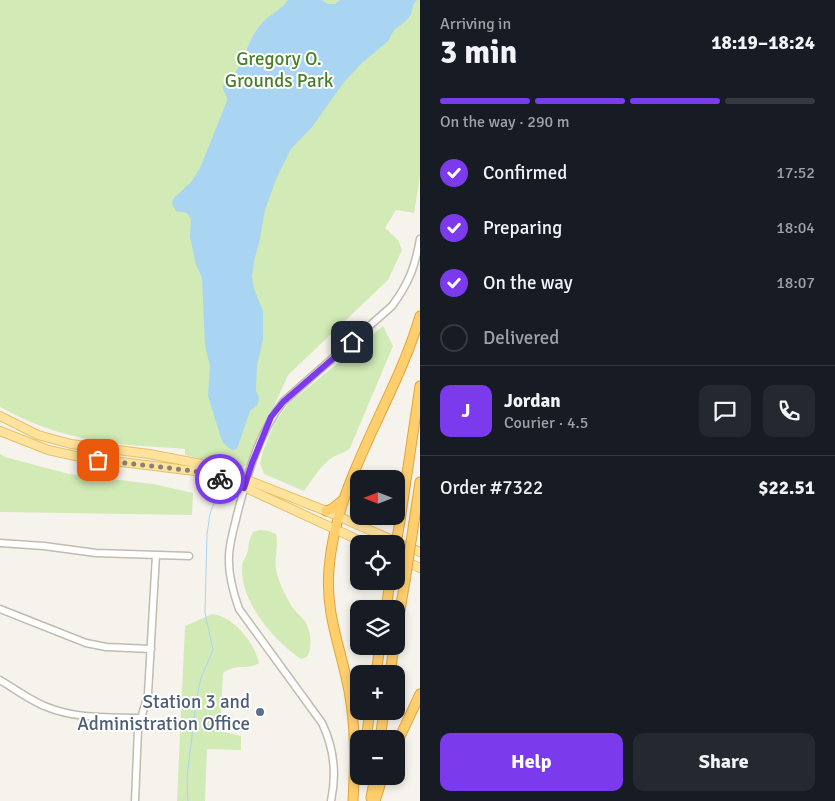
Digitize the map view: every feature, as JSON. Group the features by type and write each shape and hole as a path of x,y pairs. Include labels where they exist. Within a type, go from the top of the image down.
{"highway":[{"path":"355,801 353,715 345,675 331,623 327,590 330,553 343,500 396,381 420,316"},
{"path":"398,535 420,386"},
{"path":"401,600 420,482"},
{"path":"326,511 332,509 343,500"},
{"path":"403,730 420,694"},
{"path":"355,801 358,785"},
{"path":"371,801 373,785"},
{"path":"375,801 380,785"}],"main road":[{"path":"0,416 38,435 71,444 187,460 212,466 247,478 420,552"},
{"path":"0,431 48,450 152,467 195,471 244,488 350,536"},
{"path":"405,561 420,568"}],"street":[{"path":"331,801 335,773 329,738 322,723 239,609 229,576 232,534 252,463 271,417 283,402 392,306 404,290 414,264 420,239"},
{"path":"0,544 44,546 96,553 189,556"},
{"path":"134,801 140,718 148,694 156,555"},
{"path":"0,609 86,643 106,647 151,649"},
{"path":"0,680 45,707 56,711 80,716 140,718"}],"green space":[{"path":"0,0 420,0 420,176 414,213 396,210 385,228 398,240 402,250 388,280 288,375 247,465 241,468 185,455 185,449 115,444 80,438 44,427 0,407"},
{"path":"383,326 393,346 350,448 333,457 325,464 304,491 264,474 260,463 263,451 275,422 289,403"},
{"path":"0,454 69,474 153,484 193,493 192,515 0,512"},
{"path":"260,530 276,534 277,574 289,601 304,620 308,629 311,644 307,657 301,659 270,632 253,607 247,594 243,581 242,565 253,532"},
{"path":"212,614 228,620 242,632 253,647 259,663 233,668 223,673 220,731 241,736 241,750 207,749 205,801 177,801 185,626"}],"water":[{"name":"Gregory O. Grounds Park","path":"288,0 322,0 328,4 335,4 340,0 417,0 407,20 394,30 388,41 362,63 344,82 312,127 291,149 277,177 265,210 252,277 254,289 263,311 263,340 257,365 256,391 259,397 258,404 250,411 237,449 232,450 224,444 221,438 208,396 210,366 205,346 202,277 196,265 190,237 191,219 187,213 176,211 172,204 173,199 192,181 200,168 227,101 223,85 235,73 251,39 262,23"}],"waterway":[{"path":"188,801 187,778 196,702 201,678 213,650 205,613 207,534 210,514 216,497"}],"way so far":[{"path":"98,460 195,471 220,479"}],"place":[{"name":"Station 3 and Administration Office","path":"260,712"}],"route":[{"path":"220,479 244,488 271,417 283,402 352,342"}]}
